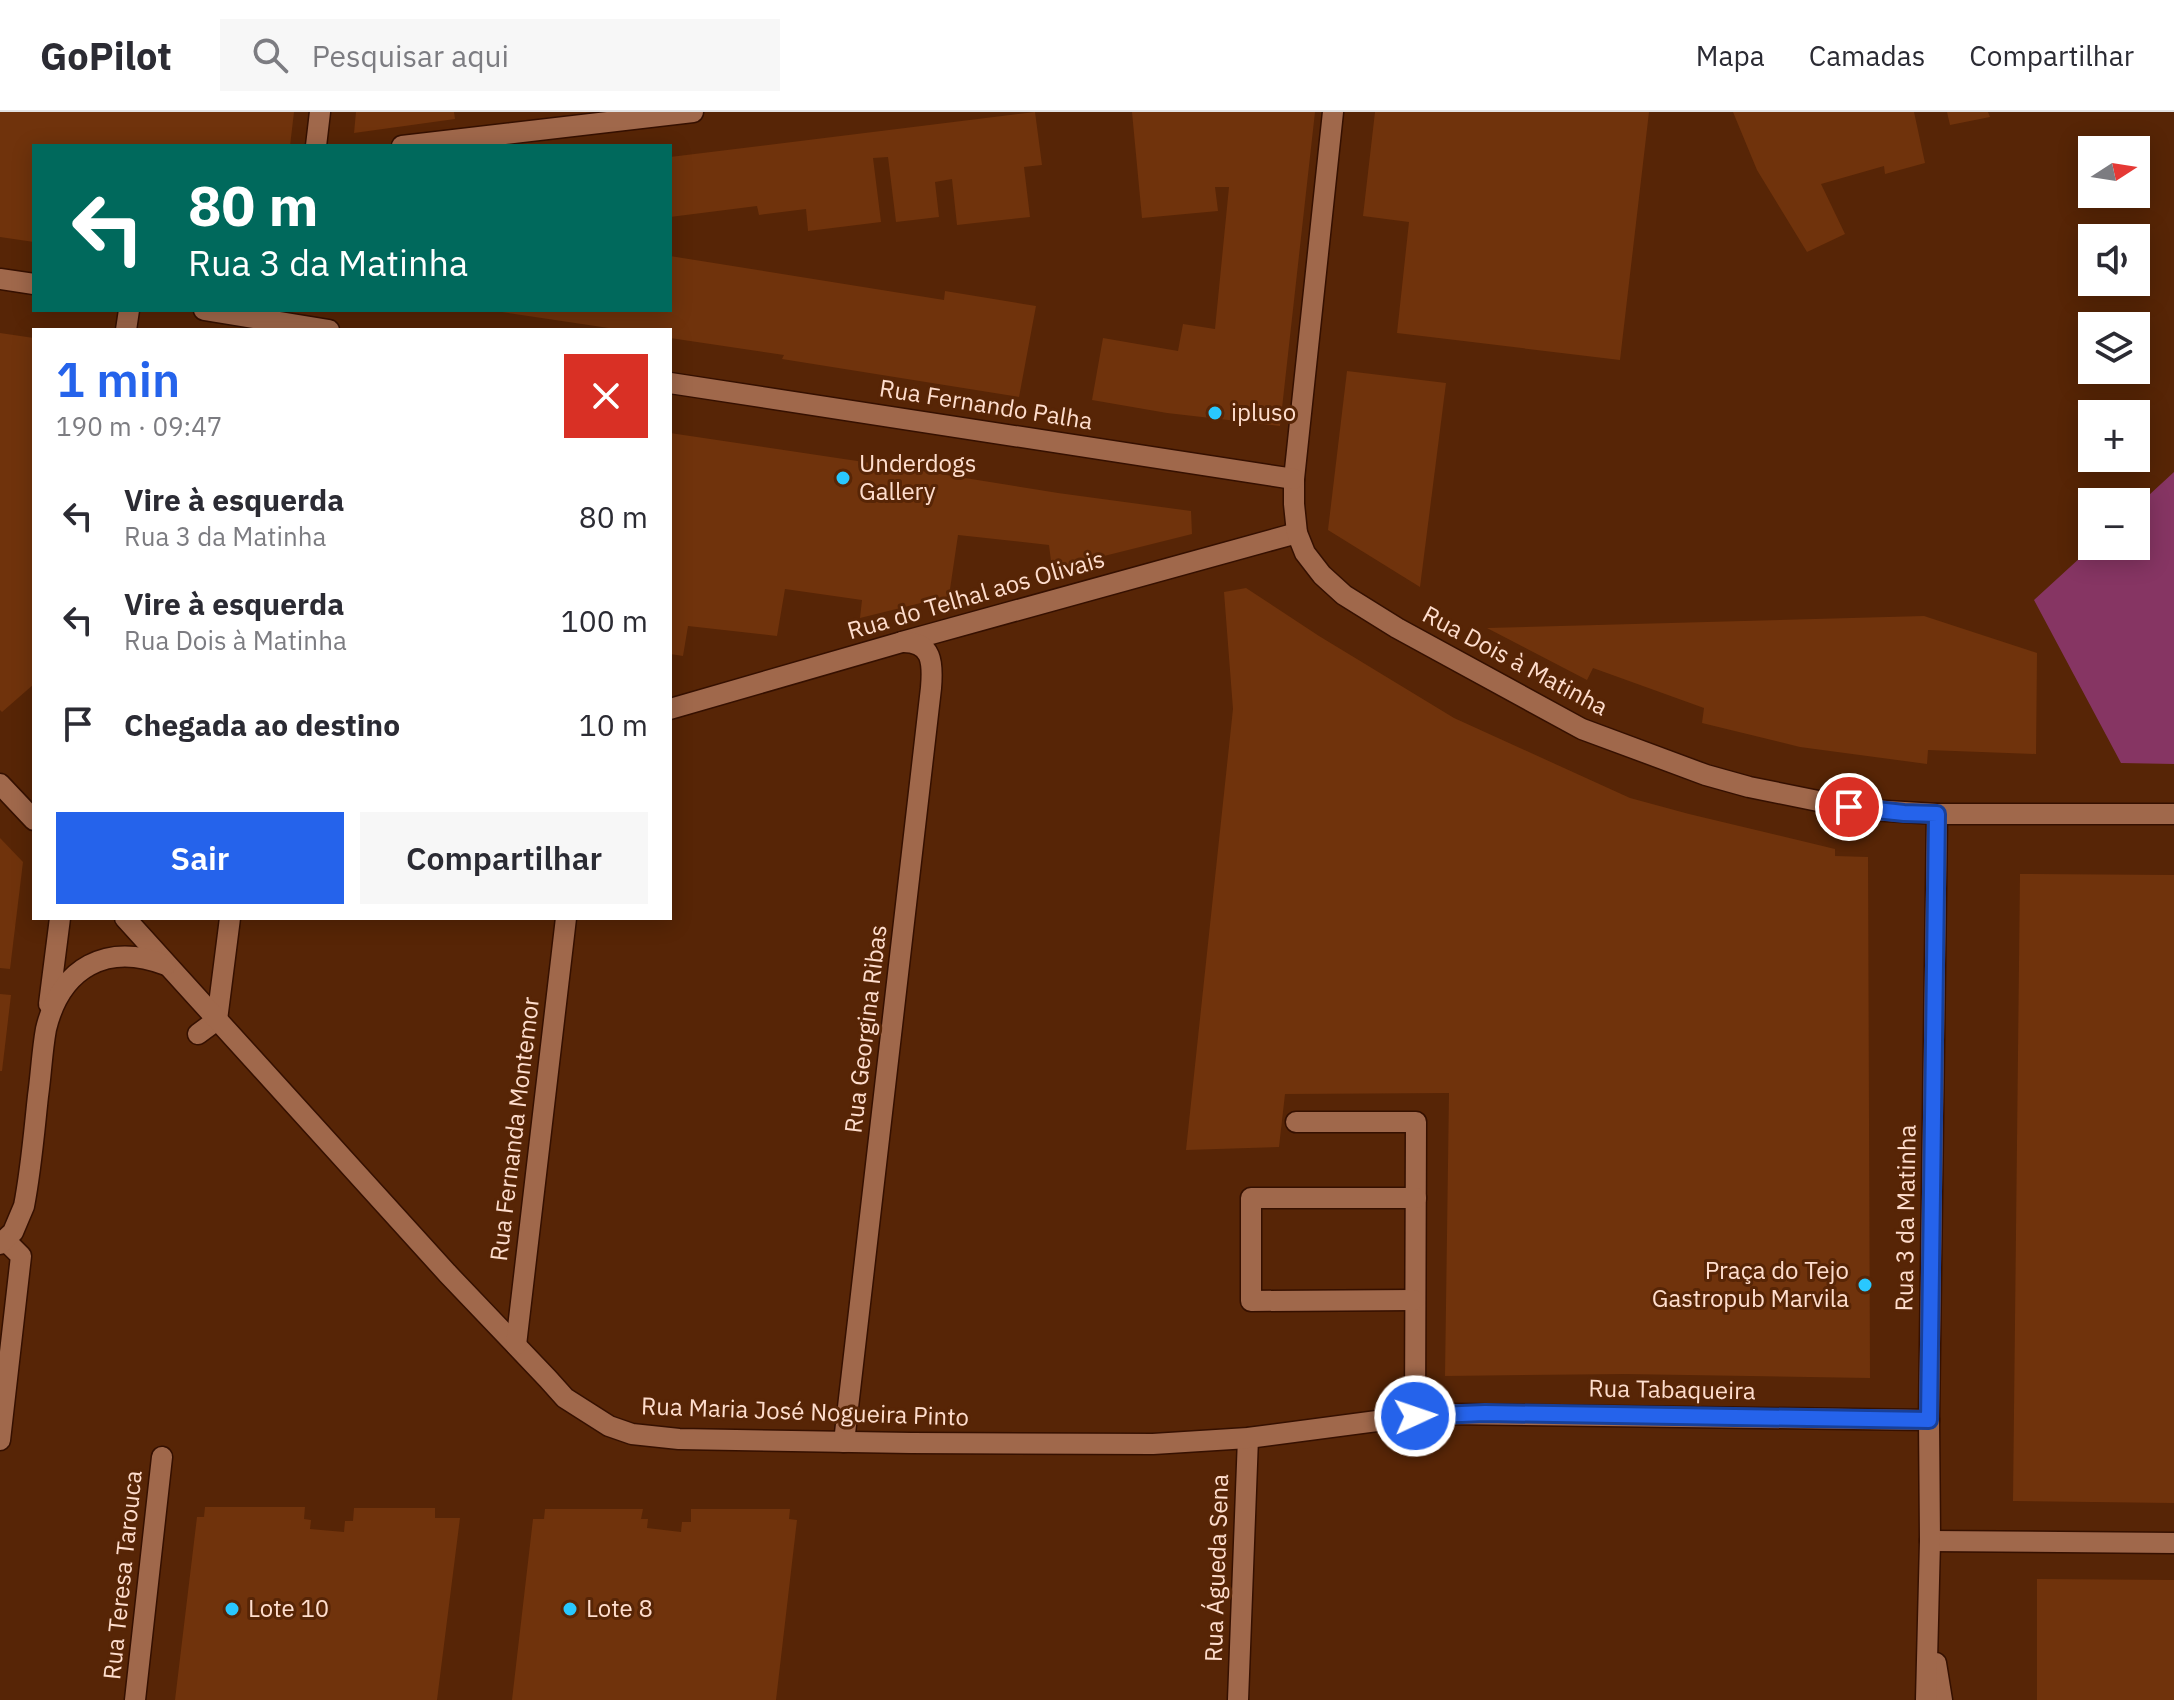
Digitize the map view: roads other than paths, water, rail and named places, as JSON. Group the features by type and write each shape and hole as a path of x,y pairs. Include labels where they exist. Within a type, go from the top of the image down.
{"street":[{"path":"316,144 320,112"},
{"path":"419,144 693,112"},
{"path":"1294,479 1333,112"},
{"path":"0,279 32,284"},
{"path":"228,312 299,318 324,328"},
{"name":"Rua Fernando Palha","path":"672,383 1294,479"},
{"name":"Rua Dois à Matinha","path":"1294,479 1297,533 1305,553 1322,575 1344,595 1397,628 1582,729 1749,787 1871,810 1937,814 2174,814"},
{"name":"Rua do Telhal aos Olivais","path":"672,708 1297,533"},
{"name":"Rua Georgina Ribas","path":"844,1442 932,675 930,659 922,646 902,642"},
{"path":"0,784 32,818"},
{"name":"Rua 3 da Matinha","path":"1926,1700 1937,814"},
{"path":"0,1440 21,1256 2,1242 19,1221 28,1188 60,920"},
{"name":"Rua Maria José Nogueira Pinto","path":"127,920 565,1398 609,1426 632,1434 679,1439 1153,1444 1248,1438 1415,1416"},
{"path":"198,1034 217,1020 230,920"},
{"name":"Rua Fernanda Montemor","path":"516,1345 566,920"},
{"path":"47,1028 62,991 74,975 89,965 104,959 135,956 170,967"},
{"path":"1296,1122 1416,1122 1415,1416"},
{"path":"1414,1300 1251,1301 1251,1198 1416,1198"},
{"name":"Rua Tabaqueira","path":"1415,1416 1485,1413 1929,1420"},
{"name":"Rua Águeda Sena","path":"1238,1700 1248,1438"},
{"name":"Rua Teresa Tarouca","path":"135,1700 162,1457"},
{"path":"1930,1541 2174,1543"},
{"name":"Rua 3 da Matinha","path":"1929,1623 1942,1700"}],"place":[{"name":"ipluso","path":"1215,413"},
{"name":"Underdogs Gallery","path":"843,478"},
{"name":"Praça do Tejo Gastropub Marvila","path":"1865,1285"},
{"name":"Lote 10","path":"232,1609"},
{"name":"Lote 8","path":"570,1609"}]}
